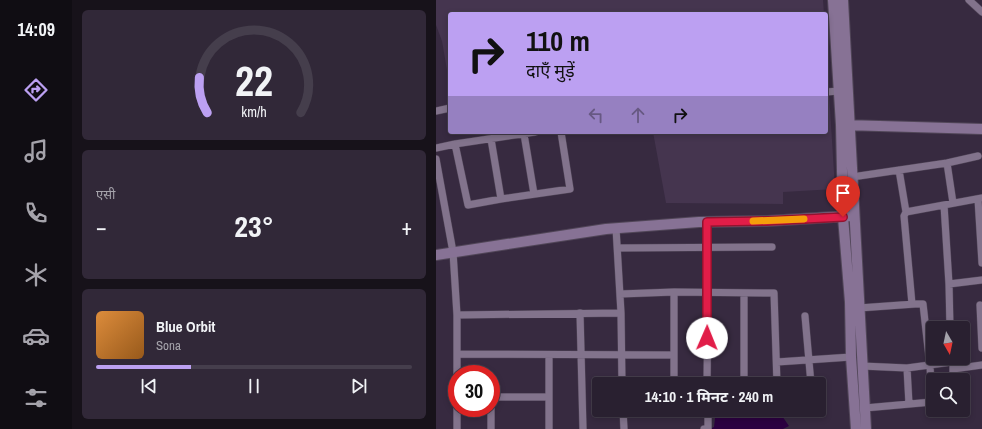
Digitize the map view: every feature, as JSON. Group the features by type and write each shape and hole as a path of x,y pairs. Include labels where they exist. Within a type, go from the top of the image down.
{"street":[{"path":"833,0 839,91 852,177 866,429"},
{"path":"843,0 845,125 843,217 850,302 851,357 856,429"},
{"path":"970,0 982,12"},
{"path":"828,92 839,91"},
{"path":"436,111 448,108"},
{"path":"845,125 982,130"},
{"path":"436,148 524,134 534,194"},
{"path":"455,144 468,205 570,189 560,134"},
{"path":"491,139 501,199"},
{"path":"852,177 947,163 978,156"},
{"path":"436,159 453,252 457,315 457,365"},
{"path":"947,163 953,204"},
{"path":"899,170 906,212 904,216 912,304"},
{"path":"906,212 980,199 982,263"},
{"path":"944,205 950,321"},
{"path":"436,255 616,228 707,222 767,221 854,216"},
{"path":"707,222 707,377"},
{"path":"616,228 621,313 622,377"},
{"path":"618,248 772,247"},
{"path":"949,284 982,280"},
{"path":"620,294 674,292 744,294 774,293 777,377"},
{"path":"674,292 674,377"},
{"path":"744,294 744,377"},
{"path":"859,308 920,303 924,306 930,366 932,402 865,408"},
{"path":"980,306 982,348"},
{"path":"580,313 583,429"},
{"path":"457,315 621,313"},
{"path":"806,316 810,377"},
{"path":"457,354 674,355"},
{"path":"548,355 549,429"},
{"path":"777,362 851,357"},
{"path":"970,364 982,365"},
{"path":"862,366 906,368 938,365"},
{"path":"906,368 909,404"},
{"path":"500,397 548,397"},
{"path":"457,417 457,429"},
{"path":"491,417 491,429"},
{"path":"623,417 624,429"},
{"path":"704,429 708,429 708,417"}],"shaded area":[{"path":"436,0 823,0 824,12 448,12 447,70 442,41 436,25"},
{"path":"828,76 835,189 783,192 783,204 666,203 653,134 828,134"},
{"path":"715,417 783,417 789,426 783,429 710,429 714,427"}],"slow traffic":[{"path":"753,221 804,219"}],"route":[{"path":"707,338 707,222 767,221 843,217"}]}
